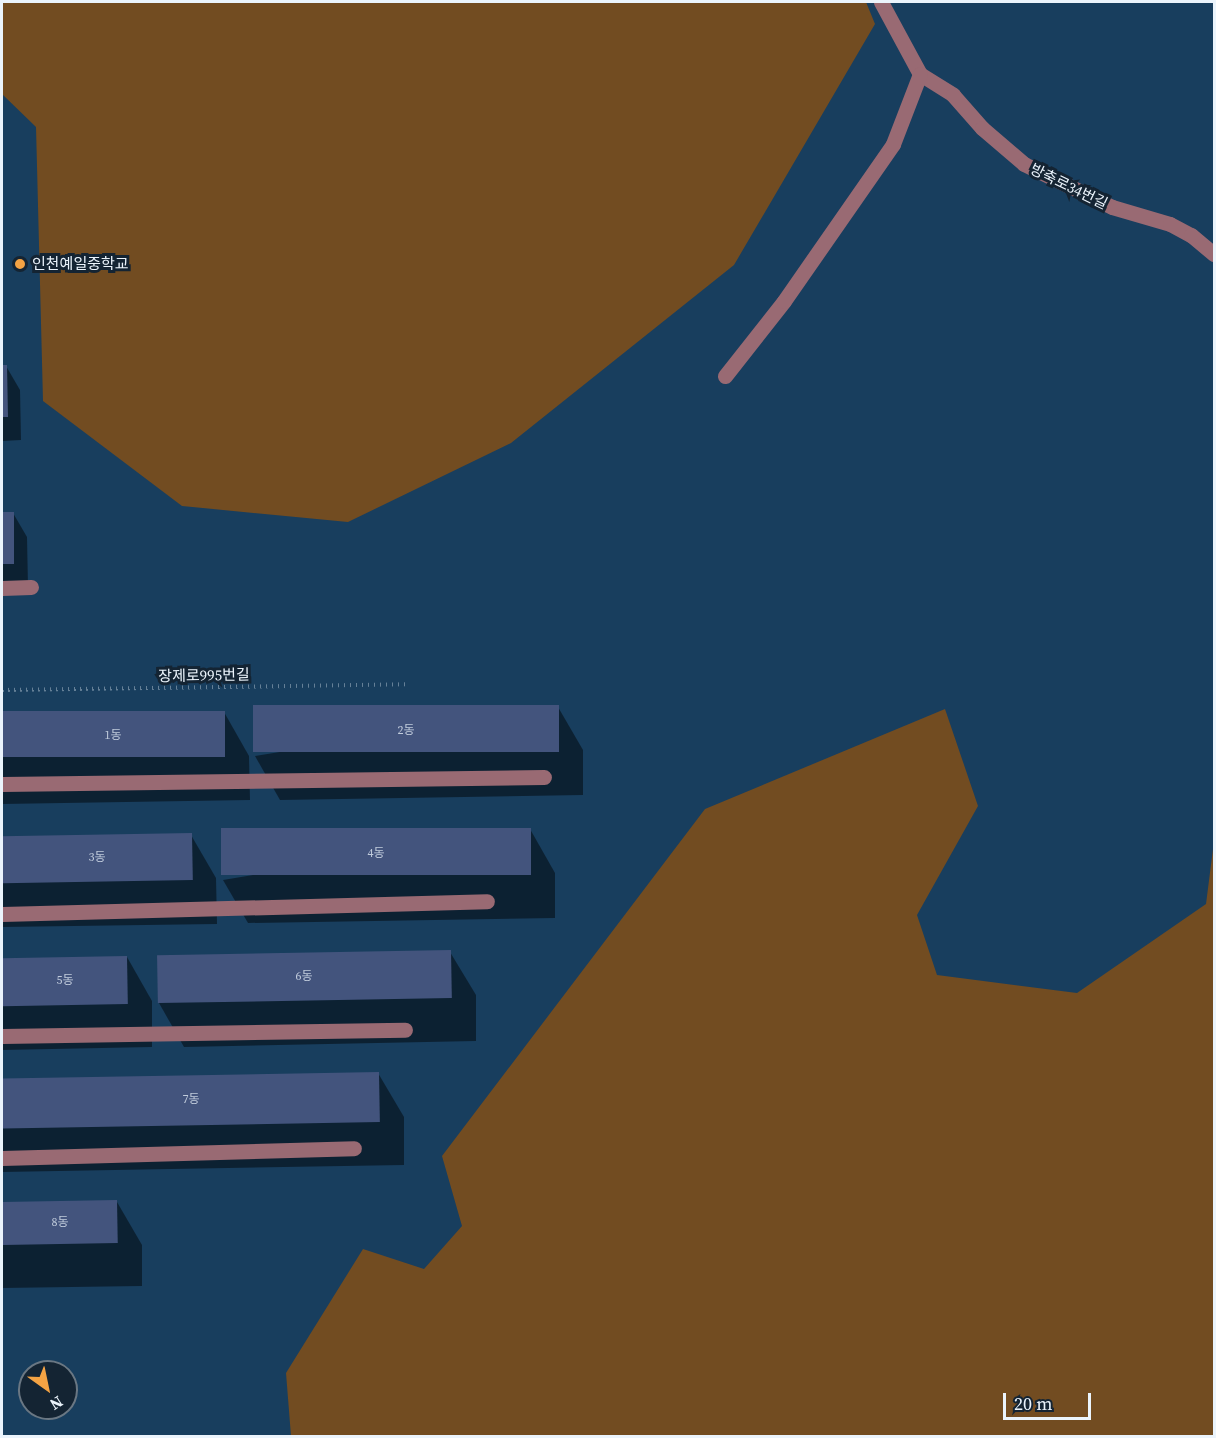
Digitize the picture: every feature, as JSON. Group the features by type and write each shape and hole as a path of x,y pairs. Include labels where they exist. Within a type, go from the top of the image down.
{"street":[{"name":"방축로34번길","path":"881,2 920,74 952,95 982,128 1024,164 1112,207 1170,224 1215,254"},
{"path":"725,376 784,301 893,144 920,74"},
{"path":"2,588 31,587"},
{"path":"2,784 544,777"},
{"path":"2,914 487,902"},
{"path":"2,1036 405,1030"},
{"path":"2,1158 354,1148"}],"path":[{"name":"장제로995번길","path":"2,690 408,684"}],"shaded area":[{"path":"2,2 866,2 875,24 734,265 511,443 348,522 182,506 43,401 36,127 2,94"},
{"path":"945,709 978,806 917,915 937,975 1077,993 1206,904 1214,841 1214,1436 291,1436 286,1373 363,1249 424,1269 462,1226 442,1156 705,809"}],"building":[{"path":"2,365 7,365 8,417 2,417"},
{"path":"2,512 14,512 14,564 2,564"},
{"path":"253,705 559,705 559,752 253,752"},
{"path":"2,711 225,711 225,757 2,757"},
{"path":"221,828 531,828 531,875 221,875"},
{"path":"192,833 193,880 3,883 2,836"},
{"path":"451,950 452,998 158,1003 157,955"},
{"path":"127,956 128,1004 3,1006 2,958"},
{"path":"379,1072 380,1122 3,1129 2,1079"},
{"path":"117,1200 118,1243 3,1245 2,1202"}],"place":[{"name":"인천예일중학교","path":"20,264"}]}
